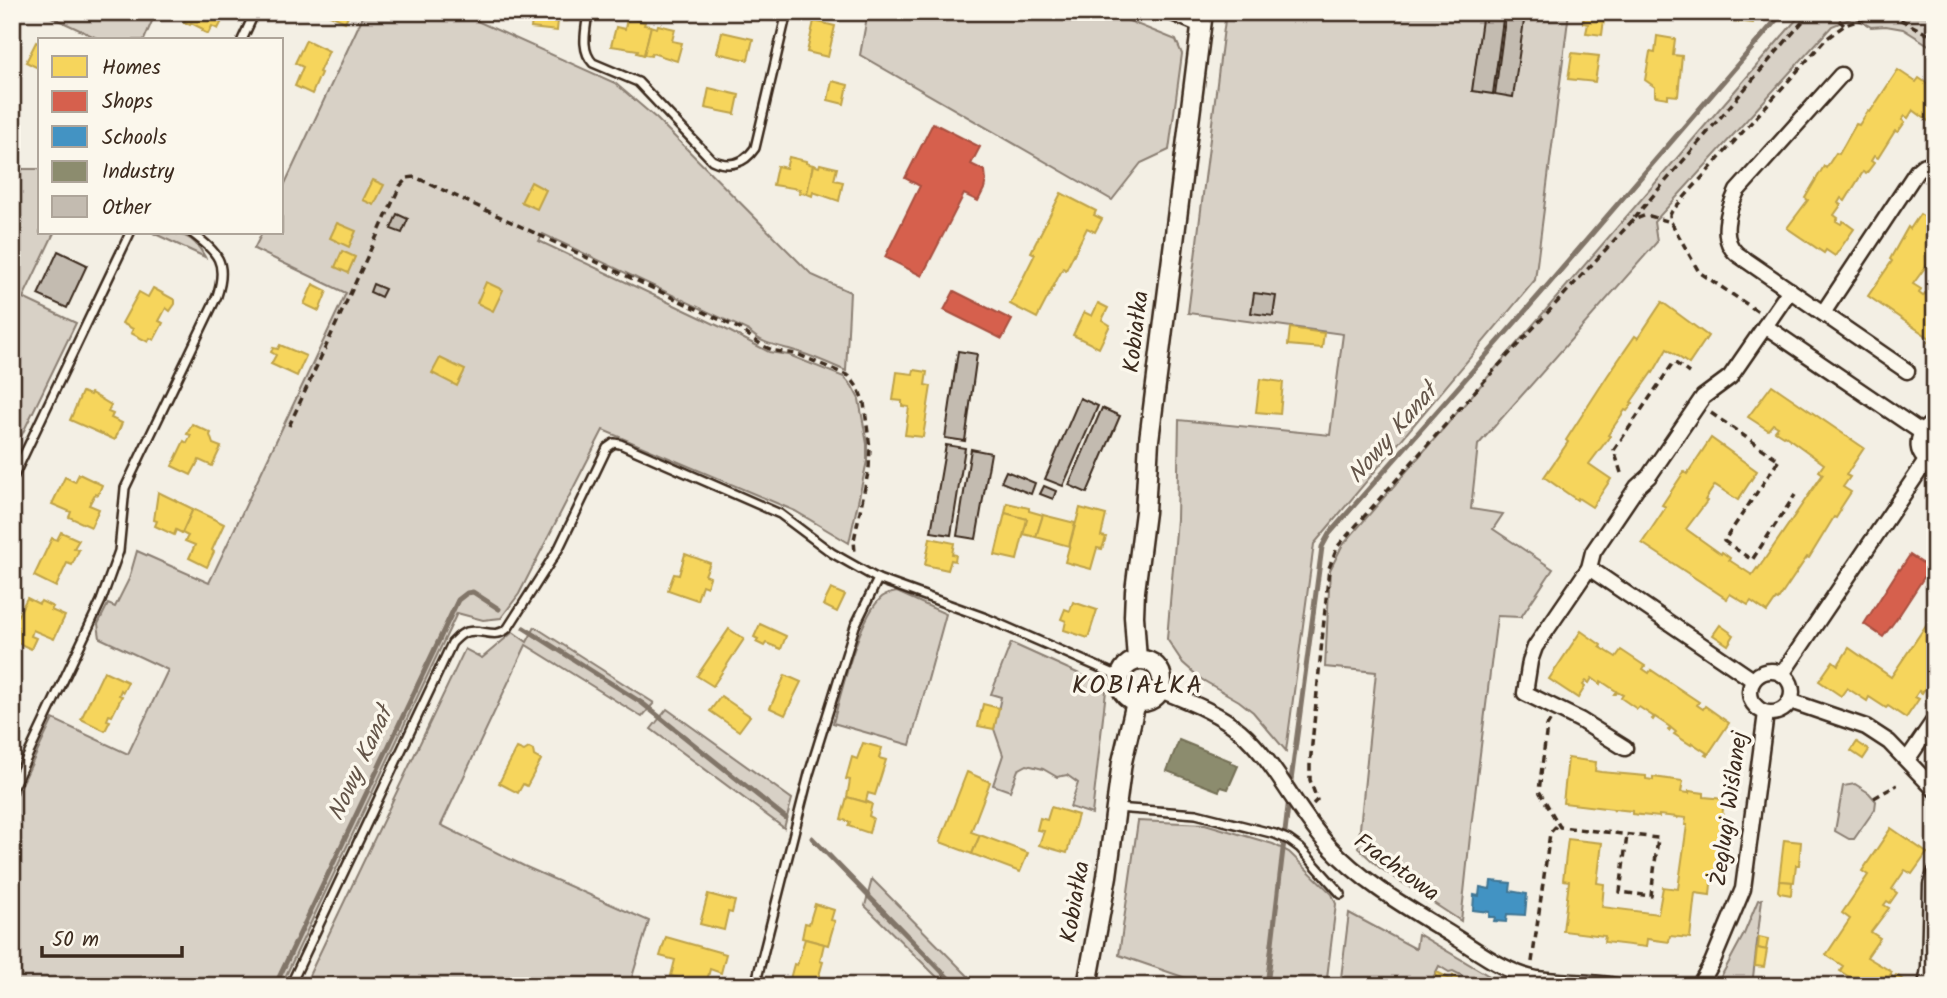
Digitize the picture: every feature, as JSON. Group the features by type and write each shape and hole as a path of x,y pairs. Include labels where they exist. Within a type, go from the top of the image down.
{"street":[{"path":"1175,12 1202,18"},
{"name":"Kobiałka","path":"1137,660 1135,591 1145,512 1149,440 1202,18"},
{"path":"1841,75 1737,191 1728,215 1727,241 1730,248 1906,371"},
{"path":"1823,313 1917,171 1935,162"},
{"path":"1625,748 1580,720 1525,694 1535,647 1589,568 1593,552 1637,488 1649,476 1703,397 1730,377 1790,290"},
{"path":"1765,326 1921,432"},
{"path":"1782,674 1930,462 1919,450 1918,441 1927,425 1935,422"},
{"path":"1589,568 1753,680 1765,671 1782,674 1789,681 1790,701 1866,727 1889,742 1935,790"},
{"path":"1137,660 1153,663 1162,677 1160,690 1152,699 1144,702 1128,699 1119,685 1119,676 1123,669 1137,660"},
{"name":"Żeglugi Wiślanej","path":"1753,680 1750,686 1751,700 1766,713 1780,711 1790,701"},
{"name":"Frachtowa","path":"1160,690 1234,726 1257,749 1317,832 1347,864 1379,890 1510,970 1537,979 1599,982 1616,986"},
{"name":"Kobiałka","path":"1087,986 1107,876 1122,762 1136,702"},
{"name":"Żeglugi Wiślanej","path":"1699,986 1712,963 1744,889 1766,713"},
{"path":"1907,760 1935,719"},
{"path":"1926,986 1929,968 1931,885 1935,873"}],"lane":[{"path":"12,23 18,12"},
{"path":"243,38 255,12"},
{"path":"588,12 585,49 589,59 638,82 712,160 727,164 744,160 755,148 787,12"},
{"path":"12,480 130,234"},
{"path":"12,789 101,601 119,551 125,488 219,289 222,268 218,256 213,248 193,234"},
{"path":"290,986 452,642 464,632 496,634 508,628 559,548 607,448 614,443 780,513 832,553 878,579 986,618 1119,676"},
{"path":"755,986 809,774 855,626 878,579"},
{"path":"1115,808 1196,814 1275,834 1300,848 1341,894"}],"path":[{"path":"1311,805 1317,800 1310,780 1310,765 1329,568 1338,546 1485,380 1633,220 1813,12"},
{"path":"1830,12 1845,25"},
{"path":"1889,13 1896,12"},
{"path":"1889,13 1935,38"},
{"path":"289,426 400,186 407,178 415,177 740,329 763,346 775,351 797,354 849,376 864,403 870,448 869,468 854,540 860,568"},
{"path":"1633,220 1646,215 1671,222"},
{"path":"1621,473 1614,450 1674,362 1689,373"},
{"path":"1707,410 1779,460 1724,541 1752,559 1795,495"},
{"path":"1551,719 1539,791 1560,827 1658,838 1651,896 1620,892 1627,835"},
{"path":"1874,798 1897,785"},
{"path":"1532,958 1549,833 1558,824"}],"shaded area":[{"path":"41,12 156,12 145,38 97,38"},
{"path":"365,12 457,12 615,83 657,119 812,275 850,292 846,371 803,353 763,341 749,331 543,234 539,241 769,352 789,355 844,377 859,399 867,444 867,461 849,543 795,511 603,430 519,594 501,618 483,620 457,613 281,986 12,986 12,805 53,719 128,754 168,670 100,638 98,624 108,604 115,607 129,579 137,551 209,583 346,293 254,249 262,234 284,234 284,186"},
{"path":"868,12 1107,12 1176,40 1182,54 1169,150 1141,163 1112,200 860,55"},
{"path":"1226,12 1569,12 1535,280 1314,544 1286,751 1253,712 1201,679 1183,663 1167,639 1177,519 1179,420 1330,435 1343,334 1188,313"},
{"path":"1803,12 1935,12 1935,49 1903,29 1871,27 1854,17 1832,26 1654,222 1657,242 1478,445 1471,509 1503,514 1493,529 1553,569 1521,617 1497,616 1461,921 1380,868 1358,848 1376,672 1325,667 1330,570 1342,546"},
{"path":"12,169 38,169 38,234 54,234 23,298 76,323 16,447 12,445"},
{"path":"155,234 175,234 190,238 205,257"},
{"path":"897,592 946,614 910,745 833,723 865,621 882,597"},
{"path":"535,627 654,703 642,717 526,645 441,825 524,866 649,921 632,977 662,986 304,986 465,649 482,658 513,632 527,642"},
{"path":"1011,643 1104,685 1106,691 1092,814 1070,807 1078,783 1067,775 1057,777 1043,769 1027,765 1018,770 1010,791 993,785 1003,755 994,729 1001,697 991,694"},
{"path":"667,709 792,799 784,828 651,729"},
{"path":"1855,784 1876,801 1875,809 1854,839 1849,839 1835,831 1843,786"},
{"path":"1138,821 1205,824 1273,844 1289,852 1332,894 1336,904 1326,986 1209,986 1119,955"},
{"path":"872,879 978,986 946,986 865,906"},
{"path":"1762,899 1752,986 1716,986 1744,934 1758,900"},
{"path":"1349,913 1416,949 1418,934 1506,986 1482,986 1439,966 1429,986 1340,986"}],"building: Homes":[{"path":"178,12 208,12 223,19 218,29 212,26 208,34 191,23 190,25 184,22 185,20 176,16"},
{"path":"208,12 226,12 223,19"},
{"path":"324,12 350,12 345,22"},
{"path":"533,12 567,12 566,21 558,20 557,31 531,28"},
{"path":"1590,12 1605,12 1602,35 1586,33 1588,24 1583,23 1584,16 1589,17"},
{"path":"1719,12 1754,12 1753,23 1718,19"},
{"path":"627,18 651,26 644,55 637,53 638,50 611,46 616,27 625,29"},
{"path":"814,21 835,26 828,57 807,52"},
{"path":"658,25 675,29 672,41 682,43 677,61 652,53 651,56 644,55 651,26 657,28"},
{"path":"722,32 753,39 748,60 717,53"},
{"path":"1657,36 1675,39 1673,55 1682,56 1678,96 1655,96 1655,87 1645,80 1650,52 1655,53"},
{"path":"306,40 329,51 312,94 295,86 303,67 295,63"},
{"path":"36,42 38,43 38,68 26,62"},
{"path":"1572,53 1599,56 1595,82 1568,79"},
{"path":"1898,70 1916,82 1919,78 1935,89 1935,126 1913,110 1908,118 1905,116 1902,120 1905,122 1898,132 1895,131 1878,158 1874,156 1871,161 1874,163 1866,174 1863,172 1845,201 1841,198 1838,203 1841,205 1834,215 1838,218 1836,221 1841,224 1843,221 1854,229 1835,256 1826,250 1824,253 1787,228 1808,200 1805,198 1824,166 1826,168 1836,153 1839,154 1856,124 1859,125 1868,111 1870,112"},
{"path":"832,81 848,85 844,104 828,100"},
{"path":"709,88 739,95 735,114 705,108"},
{"path":"789,157 813,165 807,194 799,193 800,189 773,185 777,166 786,168"},
{"path":"820,164 837,168 834,180 843,182 839,201 813,192 812,196 807,194 813,165 819,167"},
{"path":"373,180 384,185 374,205 363,200"},
{"path":"531,182 546,190 537,209 521,202"},
{"path":"1061,193 1096,211 1094,215 1102,219 1095,232 1087,228 1037,318 1010,304 1035,254 1031,252"},
{"path":"1935,202 1935,254 1913,284 1921,289 1919,293 1923,296 1925,293 1935,298 1935,347 1928,342 1931,339 1868,296 1892,261 1890,259 1908,227 1910,229 1920,214 1925,217"},
{"path":"337,223 356,231 349,247 330,238"},
{"path":"342,251 355,257 348,273 335,267"},
{"path":"486,282 503,290 493,311 477,303"},
{"path":"313,284 327,291 319,311 304,304"},
{"path":"153,288 175,300 175,304 170,311 166,308 159,321 163,323 154,340 150,338 148,342 131,333 133,329 122,323 139,292 148,297"},
{"path":"1662,302 1708,336 1689,364 1667,349 1631,402 1633,403 1608,435 1610,436 1589,464 1611,479 1592,507 1544,477 1608,375 1635,336 1638,338"},
{"path":"1098,303 1108,308 1102,320 1110,325 1099,348 1073,335 1084,312 1092,316"},
{"path":"1290,328 1324,333 1322,348 1288,345"},
{"path":"280,345 306,356 297,376 271,364 276,355 271,352"},
{"path":"440,358 465,370 457,386 432,373"},
{"path":"914,370 927,372 925,385 931,386 923,437 905,435 909,407 902,406 902,401 893,400 897,372 913,374"},
{"path":"1260,379 1283,382 1280,414 1256,412"},
{"path":"1772,385 1864,448 1846,475 1850,477 1843,487 1851,492 1841,510 1809,558 1807,557 1767,612 1751,601 1748,605 1730,594 1727,599 1642,543 1666,507 1662,505 1711,438 1757,471 1738,500 1715,485 1705,500 1707,501 1686,529 1752,575 1758,569 1823,474 1819,471 1824,464 1775,431 1778,427 1773,424 1768,430 1748,417"},
{"path":"82,392 91,393 111,405 108,412 113,414 111,418 122,423 115,440 70,420"},
{"path":"192,424 211,433 213,444 221,447 212,466 199,460 191,475 172,466 184,441 187,443 191,435 187,434"},
{"path":"79,474 102,485 89,505 99,509 91,527 69,517 71,512 52,504 65,477 75,482"},
{"path":"158,492 193,509 182,533 176,530 174,535 155,526"},
{"path":"1007,503 1029,508 1029,511 1043,515 1036,537 1023,534 1027,519 1005,513"},
{"path":"1080,508 1106,515 1101,536 1106,537 1102,549 1097,548 1091,569 1065,562"},
{"path":"193,509 224,524 207,567 189,558 195,545 185,541 188,536 182,533"},
{"path":"1005,513 1027,519 1017,560 995,555"},
{"path":"1043,515 1075,523 1069,546 1036,537"},
{"path":"1935,521 1935,537 1927,532"},
{"path":"61,532 79,540 74,548 79,550 72,565 67,563 56,587 34,576 52,538 57,540"},
{"path":"930,538 954,543 952,554 956,555 955,561 951,560 948,570 925,565"},
{"path":"685,554 710,563 705,575 710,577 707,587 702,585 697,600 668,590 674,574 679,575"},
{"path":"831,589 845,595 837,612 823,605"},
{"path":"27,598 39,604 41,601 53,607 51,610 65,616 54,639 33,630 31,636 36,638 31,649 12,640 12,623"},
{"path":"1073,602 1097,610 1088,638 1064,630 1066,621 1061,619 1065,609 1070,611"},
{"path":"1935,612 1935,673 1922,693 1919,691 1915,697 1919,699 1906,718 1888,706 1886,708 1869,697 1867,701 1847,688 1841,696 1819,681 1833,661 1838,665 1849,648 1891,677"},
{"path":"760,624 786,636 781,649 756,642 758,639 754,637"},
{"path":"1720,625 1734,635 1728,645 1713,635"},
{"path":"729,629 744,639 713,686 697,676"},
{"path":"1581,631 1616,657 1621,650 1645,666 1643,669 1649,673 1651,670 1699,702 1697,705 1703,709 1705,706 1729,723 1707,756 1707,753 1692,743 1691,745 1674,734 1676,732 1671,728 1669,731 1670,727 1655,717 1653,720 1654,717 1621,698 1623,695 1617,692 1614,694 1616,691 1601,681 1600,684 1592,678 1589,683 1586,681 1578,698 1549,679"},
{"path":"104,671 128,682 123,692 121,690 119,695 122,696 112,716 109,715 107,720 110,721 105,731 81,719"},
{"path":"12,675 19,678 13,693 12,693"},
{"path":"785,675 801,682 785,715 770,708"},
{"path":"721,696 750,716 739,731 710,711"},
{"path":"12,702 19,705 12,719"},
{"path":"983,704 999,708 994,729 978,726"},
{"path":"1857,742 1869,750 1863,759 1851,751"},
{"path":"863,743 882,748 879,758 886,760 875,795 868,793 866,801 872,804 847,797 850,780 846,779 852,757 857,759"},
{"path":"517,748 524,751 529,748 533,750 534,756 541,760 527,786 523,784 518,793 499,783"},
{"path":"1568,758 1596,762 1595,771 1646,776 1646,779 1653,780 1653,777 1683,781 1681,792 1704,793 1704,797 1724,799 1716,875 1711,884 1710,895 1695,893 1690,938 1670,936 1669,942 1647,939 1646,947 1604,942 1605,936 1563,931 1569,881 1563,880 1568,839 1602,843 1597,883 1604,884 1602,907 1658,914 1663,887 1678,889 1687,825 1686,818 1632,814 1632,811 1563,803"},
{"path":"967,772 990,782 971,832 980,835 972,854 940,842"},
{"path":"847,797 872,804 869,816 873,818 869,833 848,826 850,822 841,819"},
{"path":"1051,807 1078,815 1067,853 1039,845 1044,831 1037,830 1040,818 1047,820"},
{"path":"1891,828 1927,853 1912,874 1905,870 1892,889 1897,893 1890,903 1887,901 1884,905 1889,908 1871,932 1880,938 1867,957 1892,972 1890,975 1894,978 1896,975 1909,983 1907,986 1857,986 1858,983 1840,971 1843,966 1826,955 1850,919 1842,913 1868,875 1862,871"},
{"path":"980,835 1028,853 1020,872 972,854"},
{"path":"1784,840 1801,842 1794,882 1779,881"},
{"path":"1781,881 1792,882 1791,895 1778,891"},
{"path":"708,894 735,901 732,913 728,912 724,930 700,924"},
{"path":"815,904 834,910 831,920 835,921 828,945 802,938 805,923 809,924"},
{"path":"666,937 726,954 721,973 710,969 706,985 671,976 675,960 660,956"},
{"path":"1759,937 1768,939 1766,950 1758,948"},
{"path":"805,939 824,944 820,961 823,962 816,986 792,986 793,980 790,979 794,964 797,965"},
{"path":"1757,948 1767,950 1764,967 1755,966"},
{"path":"1437,972 1452,980 1453,975 1473,986 1430,986"}],"building: Shops":[{"path":"933,123 980,147 971,164 985,171 986,180 978,201 964,194 922,276 885,257 920,186 905,178"},
{"path":"954,291 1012,320 1002,339 944,310"},
{"path":"1910,555 1930,568 1883,637 1864,624"}],"building: Schools":[{"path":"1491,881 1511,883 1510,891 1527,894 1525,915 1507,914 1506,922 1494,921 1495,917 1489,917 1489,912 1473,910 1474,895 1479,896 1480,887 1490,889"}],"building: Industry":[{"path":"1179,740 1238,766 1228,789 1221,787 1219,791 1167,771"}],"building: Other":[{"path":"1483,12 1504,12 1493,94 1472,91"},
{"path":"1506,12 1525,14 1513,97 1495,94"},
{"path":"397,214 408,219 402,233 391,229"},
{"path":"58,251 87,265 67,308 38,295"},
{"path":"373,284 385,289 381,297 370,292"},
{"path":"1254,293 1276,296 1273,316 1251,313"},
{"path":"958,351 977,354 965,441 945,438"},
{"path":"1080,398 1098,406 1063,486 1045,479"},
{"path":"1102,408 1120,416 1087,493 1069,485"},
{"path":"946,445 965,448 951,535 931,532"},
{"path":"971,449 991,453 976,539 957,536"},
{"path":"1006,471 1035,483 1031,494 1001,482"},
{"path":"1044,486 1056,491 1053,499 1040,494"}],"waterway":[{"name":"Nowy Kanał","path":"1290,788 1322,547 1329,534 1783,12"},
{"name":"Nowy Kanał","path":"275,986 458,600 473,592 499,609"},
{"name":"Nowy Kanał","path":"524,628 642,703 786,818"},
{"name":"Nowy Kanał","path":"1267,986 1289,798"},
{"name":"Nowy Kanał","path":"812,838 956,986"}],"district":[{"name":"KOBIAŁKA","path":"1138,686"}]}
